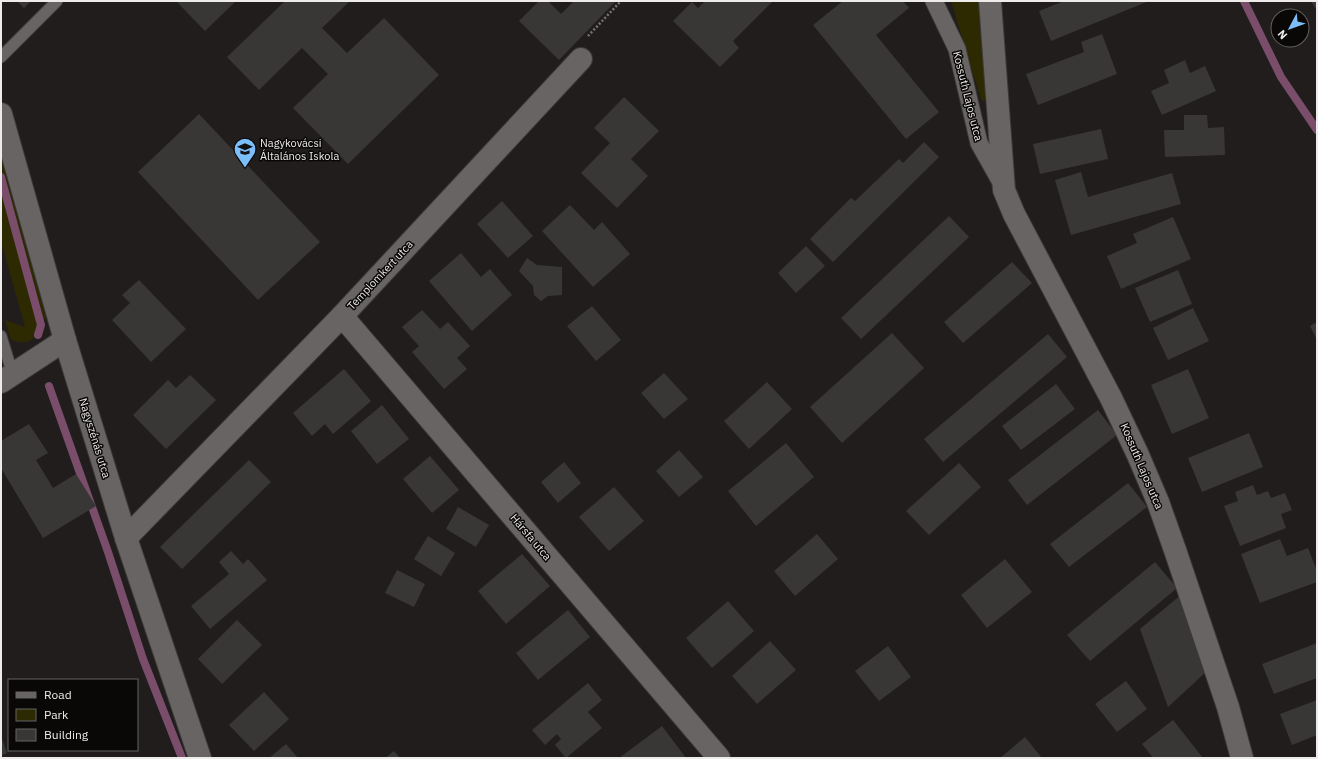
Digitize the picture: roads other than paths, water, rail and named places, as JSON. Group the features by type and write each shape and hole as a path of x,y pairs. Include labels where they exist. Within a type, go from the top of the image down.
{"street":[{"name":"Kossuth Lajos utca","path":"934,1 957,49 979,143 1004,190 1014,214 1111,398 1147,475 1173,543 1193,602 1228,707 1242,758"},
{"name":"Kossuth Lajos utca","path":"990,1 1004,190"},
{"name":"Templomkert utca","path":"126,538 342,316 581,59"},
{"name":"Nagyszénás utca","path":"1,114 65,340 126,538 200,758"},
{"name":"Hársfa utca","path":"342,316 720,758"},
{"path":"7,378 65,340"}],"lane":[{"path":"1,57 57,1"},
{"path":"1,336 7,378"}],"waterway":[{"path":"1244,1 1281,77 1317,130"},
{"path":"1,177 41,325 38,335"},
{"path":"49,386 108,552 143,659 182,758"}],"place":[{"name":"Nagykovácsi Általános Iskola","path":"245,168"}]}
